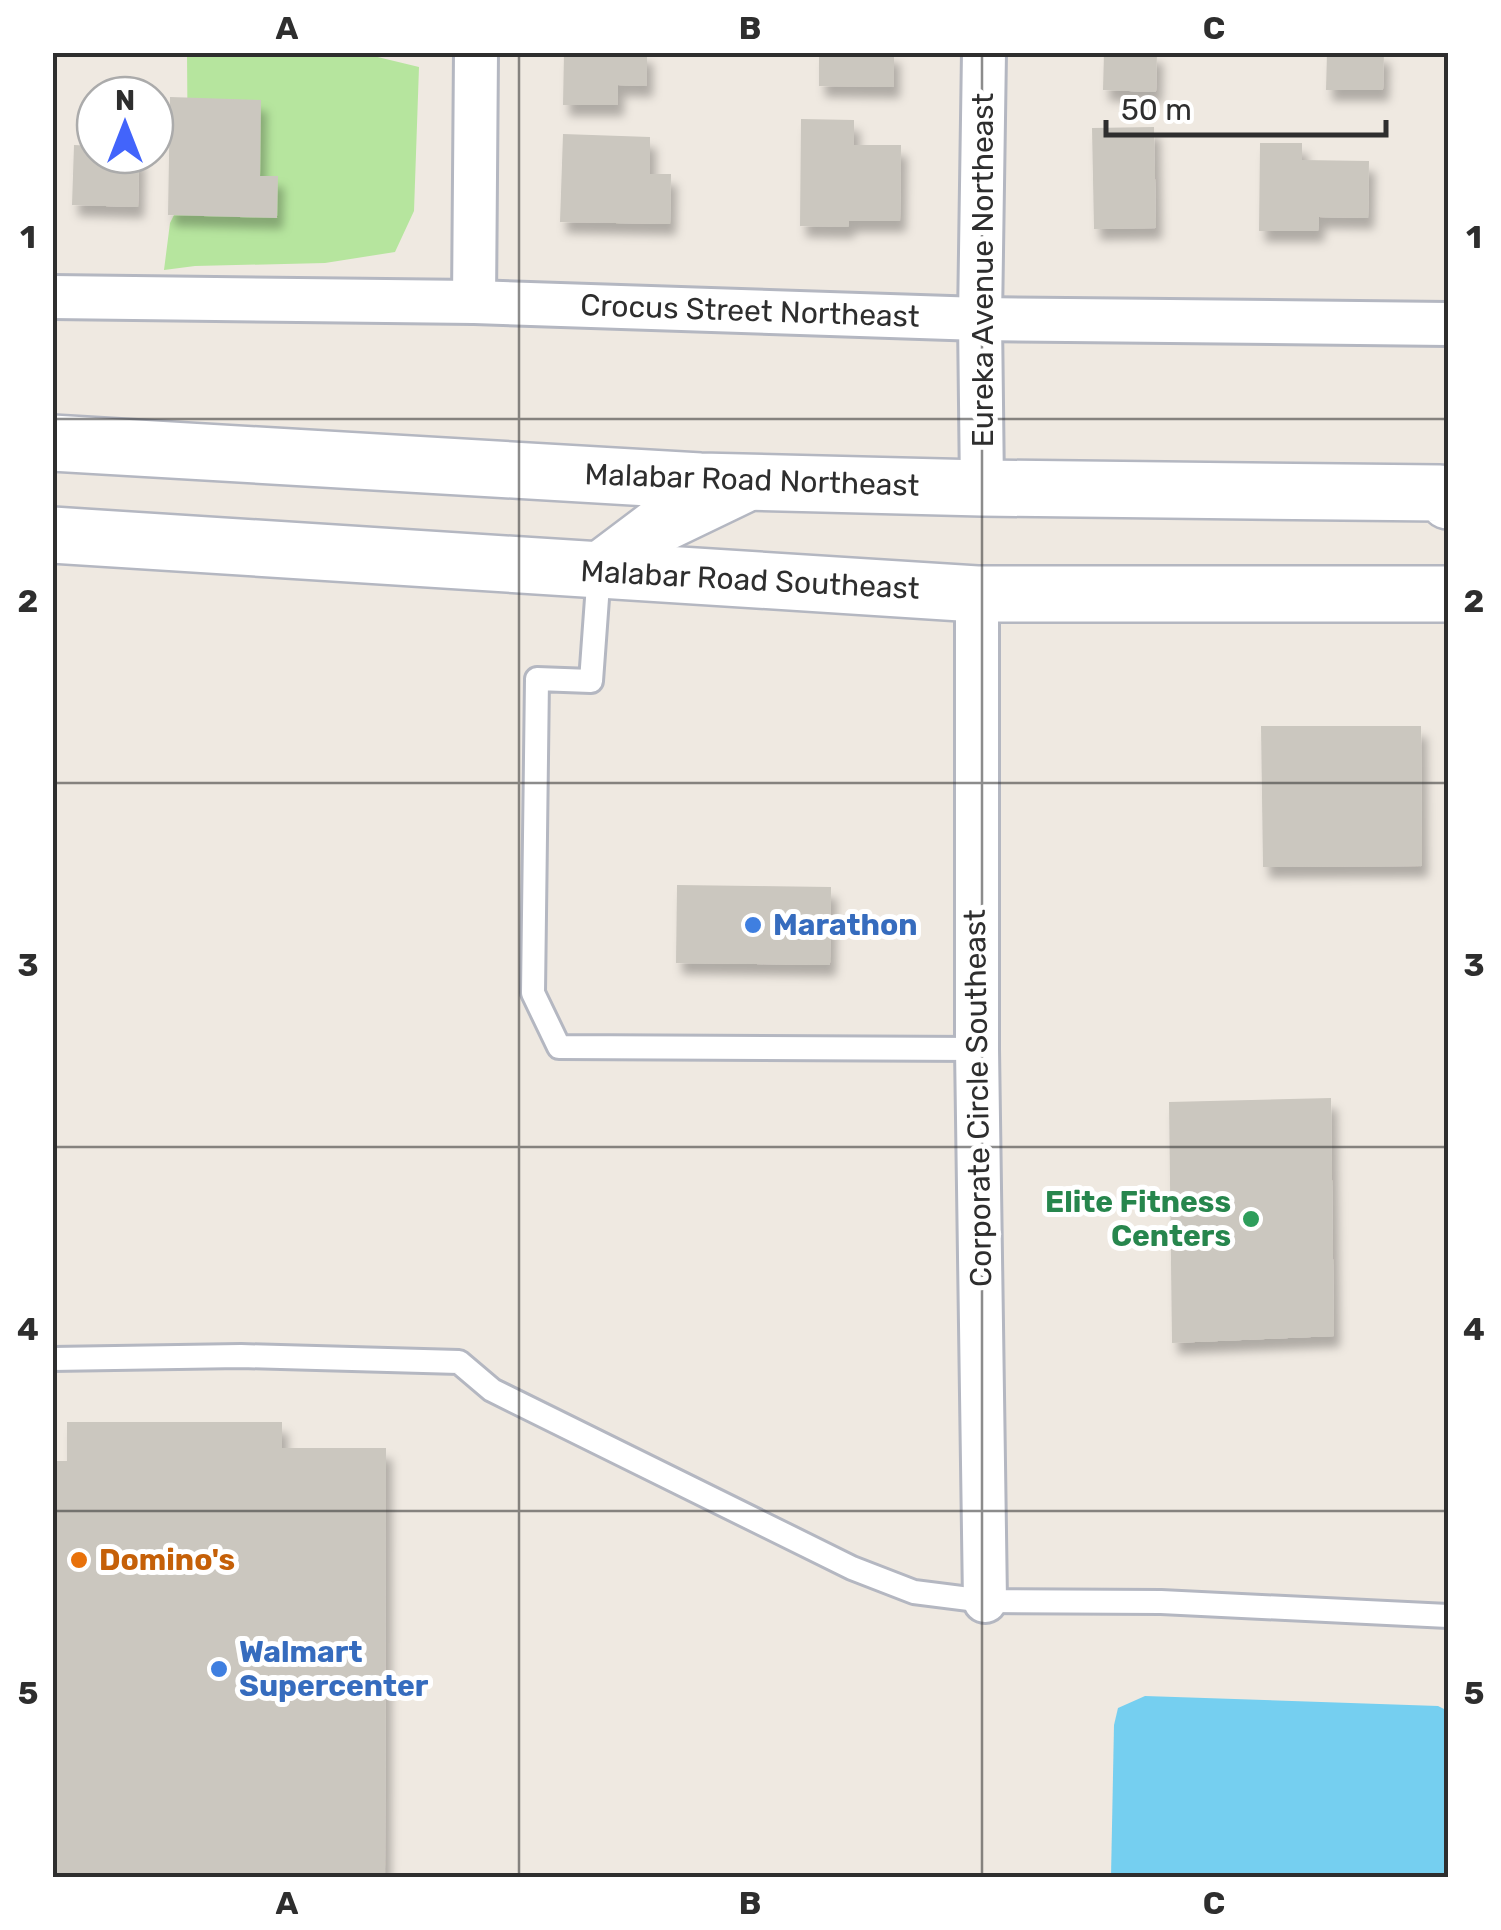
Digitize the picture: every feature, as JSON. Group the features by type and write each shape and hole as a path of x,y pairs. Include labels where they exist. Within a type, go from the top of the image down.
{"main road":[{"name":"Malabar Road Northeast","path":"52,443 748,482 1440,493 1448,502"},
{"path":"599,571 660,526 748,482"},
{"name":"Malabar Road Southeast","path":"52,535 977,594 1448,594"}],"street":[{"path":"474,302 476,52"},
{"name":"Eureka Avenue Northeast","path":"982,488 984,52"},
{"name":"Crocus Street Northeast","path":"52,297 474,302 980,319 1448,324"},
{"name":"Corporate Circle Southeast","path":"977,594 977,1049 985,1601"}],"lane":[{"path":"599,571 591,681 537,679 534,993 559,1046 977,1049"},
{"path":"52,1359 241,1356 459,1362 492,1390 852,1568 914,1592 985,1601 1160,1602 1448,1616"}],"green space":[{"path":"187,53 361,53 419,67 414,211 395,252 325,263 164,270 170,223 188,187"}],"water":[{"path":"1145,1696 1438,1706 1448,1711 1448,1877 1111,1877 1114,1725 1118,1708"}],"building":[{"path":"564,52 647,52 647,86 618,85 618,105 563,105"},
{"path":"819,52 894,52 894,87 819,86"},
{"path":"1104,52 1157,52 1156,92 1103,90"},
{"path":"1327,52 1384,52 1383,90 1326,90"},
{"path":"175,97 261,100 260,176 278,176 277,218 168,215 169,175 175,175"},
{"path":"801,119 854,120 854,145 901,145 900,221 849,221 848,227 800,226"},
{"path":"1154,127 1156,228 1094,229 1092,128"},
{"path":"563,134 650,137 650,174 671,174 670,224 560,222"},
{"path":"1260,143 1302,143 1302,160 1369,161 1368,218 1319,217 1318,231 1259,231"},
{"path":"74,145 75,175 139,175 138,207 72,205"},
{"path":"1261,726 1421,726 1422,866 1263,867"},
{"name":"Marathon","path":"677,885 831,887 830,965 676,963"},
{"name":"Elite Fitness Centers","path":"1331,1098 1334,1336 1172,1343 1169,1102"},
{"name":"Walmart Supercenter","path":"67,1422 282,1422 282,1448 386,1448 385,1878 52,1878 52,1461 67,1461"}],"place":[{"name":"Marathon","path":"753,925"},
{"name":"Elite Fitness Centers","path":"1251,1219"},
{"name":"Domino's","path":"79,1560"},
{"name":"Walmart Supercenter","path":"219,1669"}]}
